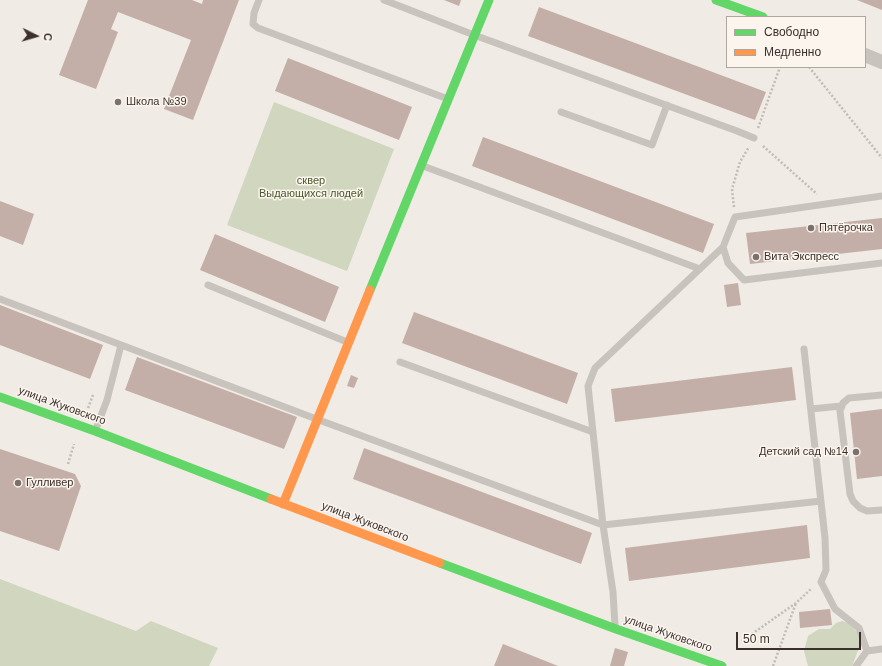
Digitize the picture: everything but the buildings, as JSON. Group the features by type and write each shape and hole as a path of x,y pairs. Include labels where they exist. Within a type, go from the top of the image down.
{"main road":[{"path":"283,504 319,420 489,0"},
{"path":"716,0 760,16"},
{"name":"улица Жуковского","path":"0,397 95,431 283,504 616,629 722,666"}],"street":[{"path":"866,55 882,62"}],"lane":[{"path":"259,0 254,13 253,24 258,28 448,99"},
{"path":"384,0 474,35 754,138"},
{"path":"561,112 652,145 667,105"},
{"path":"421,166 700,269"},
{"path":"616,629 613,592 603,525 588,386 595,368 723,247 735,217 882,196"},
{"path":"723,247 728,263 744,280 882,263"},
{"path":"208,285 349,343"},
{"path":"0,299 319,420 603,525 821,501"},
{"path":"95,431 107,400 121,345"},
{"path":"804,349 821,501 826,570 821,582 835,610 859,628 867,651"},
{"path":"400,362 593,432"},
{"path":"811,409 841,406 849,398 882,395"},
{"path":"841,406 850,494 853,501 860,508 868,511 882,510"},
{"path":"856,666 867,651 882,649"}],"path":[{"path":"810,68 882,158"},
{"path":"754,138 828,204"},
{"path":"742,641 796,603 821,582"},
{"path":"773,666 796,603"}],"green space":[{"name":"сквер Выдающихся людей","path":"274,102 394,149 347,271 227,225"},
{"path":"0,579 136,631 151,621 218,648 209,666 0,666"},
{"path":"842,621 850,624 859,634 859,648 852,666 808,666 804,651 808,636 819,629 830,629 836,623"}],"traffic: fast":[{"path":"370,290 489,0"},
{"path":"716,0 760,16"},
{"path":"0,397 95,431 271,499"},
{"path":"440,563 616,629 722,666"}],"traffic: slow":[{"path":"283,504 370,290"},
{"path":"271,499 440,563"}],"place":[{"name":"Школа №39","path":"118,102"},
{"name":"Пятёрочка","path":"811,228"},
{"name":"Вита Экспресс","path":"756,257"},
{"name":"Детский сад №14","path":"856,452"},
{"name":"Гулливер","path":"18,483"}]}
